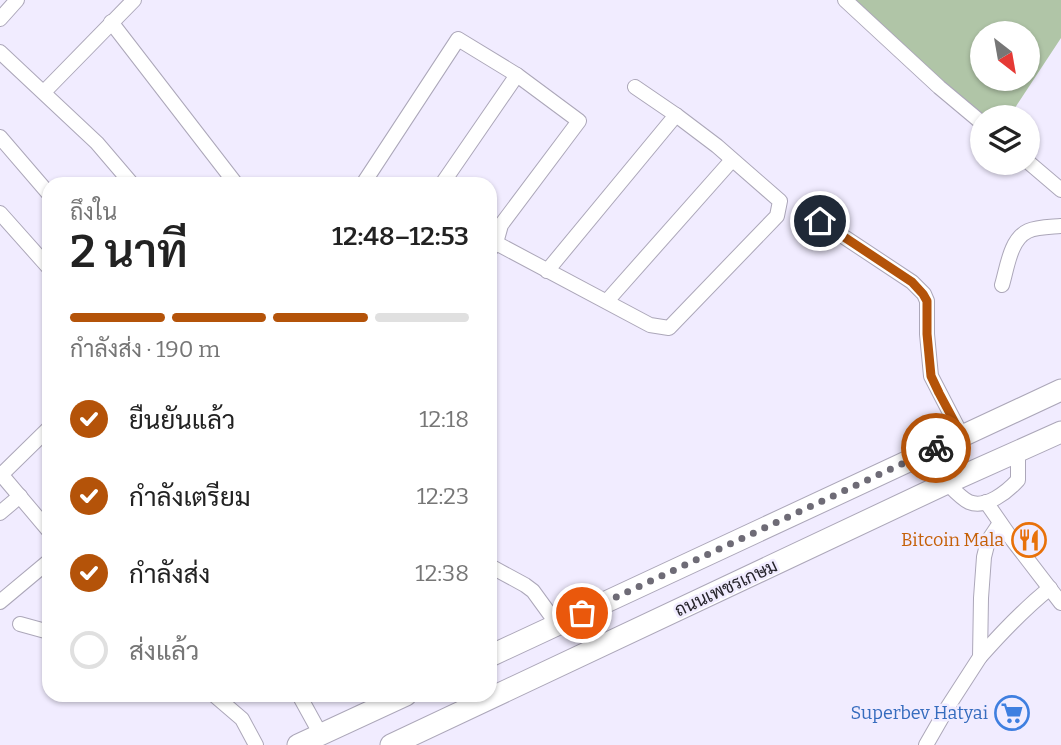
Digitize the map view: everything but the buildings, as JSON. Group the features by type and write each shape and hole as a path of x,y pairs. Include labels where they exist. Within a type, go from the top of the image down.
{"highway":[{"path":"497,653 1061,390"},
{"name":"ถนนเพชรเกษม","path":"497,695 1061,432"},
{"path":"298,745 391,702"},
{"name":"ถนนเพชรเกษม","path":"391,745 482,702"}],"street":[{"path":"0,19 17,0"},
{"path":"44,92 134,0"},
{"path":"845,0 970,113"},
{"path":"111,22 231,177"},
{"path":"368,177 458,39 517,75 579,121 501,225 497,236"},
{"path":"0,52 97,143 126,177"},
{"path":"447,177 517,75"},
{"path":"497,249 547,271 650,325 668,328 776,216 780,201 717,146 635,87"},
{"path":"547,271 676,115"},
{"path":"3,145 42,187"},
{"path":"607,301 732,160"},
{"path":"1040,172 1061,190"},
{"path":"0,213 42,260"},
{"path":"820,221 912,282 923,294 927,301 931,376 962,436"},
{"path":"1002,285 1013,249 1022,235 1030,230 1061,226"},
{"path":"42,435 1,473 42,522"},
{"path":"947,483 971,503 978,504 998,497 1018,480 1018,452"},
{"path":"0,513 20,496"},
{"path":"986,502 1061,603"},
{"path":"980,657 984,556 988,541 1000,523"},
{"path":"0,602 42,567"},
{"path":"497,570 533,592 557,624"},
{"path":"926,745 980,657 1004,628 1050,588"},
{"path":"20,624 42,630"},
{"path":"222,702 242,719 256,745"},
{"path":"303,702 321,735"}],"green space":[{"path":"851,0 1061,0 1061,38 1040,70 1040,21 970,21 970,91 1026,91 1017,105 970,106"}],"way so far":[{"path":"582,613 936,448"}],"place":[{"name":"Bitcoin Mala","path":"1029,540"},
{"name":"Superbev Hatyai","path":"1012,713"}],"route":[{"path":"820,221 912,282 927,301 931,376 962,436 936,448"}]}
